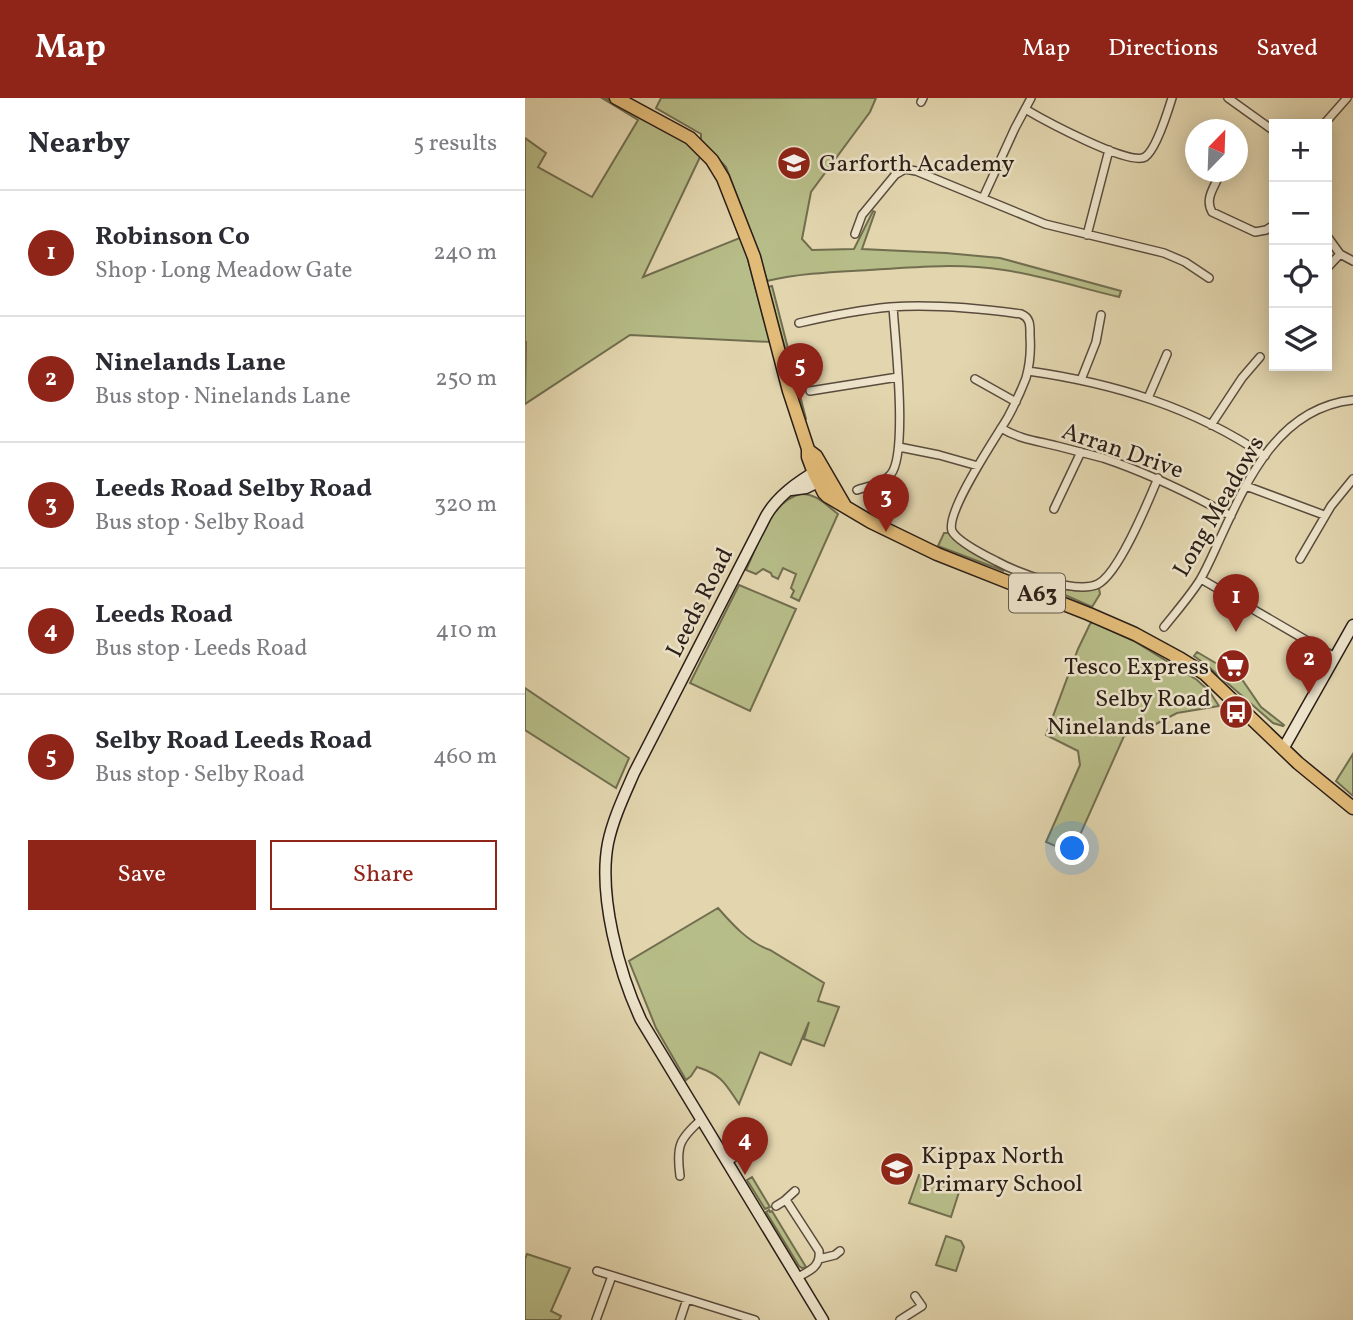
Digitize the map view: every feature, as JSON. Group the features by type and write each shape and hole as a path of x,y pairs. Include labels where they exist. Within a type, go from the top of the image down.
{"highway":[{"name":"A63","path":"615,98 690,138 717,167 754,257 789,391 808,449 816,456 827,496 871,522 937,554 1089,614 1135,634 1181,659 1206,674 1283,749 1353,808"}],"main road":[{"name":"Leeds Road","path":"820,475 802,489 791,489 777,499 768,512 634,773 607,847 606,893 627,985 646,1029 823,1320"},
{"path":"1283,749 1353,625"}],"street":[{"path":"983,198 1031,98"},
{"path":"1025,109 1075,136 1136,159 1147,156 1172,98"},
{"path":"1229,98 1269,127"},
{"path":"1328,119 1347,98"},
{"path":"1087,235 1109,150"},
{"path":"855,234 862,215 895,175 905,169 928,175 1035,220 1164,253 1185,262 1209,278"},
{"path":"1217,182 1208,204 1212,212 1255,232 1269,228"},
{"path":"1332,243 1340,254 1353,261"},
{"path":"1332,263 1340,254"},
{"path":"799,323 893,307 978,308 1024,315 1030,323 1028,371 1016,402 955,510 952,527 954,534 1013,569 1046,581 1076,586 1092,586 1103,580 1132,536 1158,478"},
{"path":"857,489 882,481 891,474 896,464 899,447 898,377 893,307"},
{"path":"1081,380 1096,342 1101,315"},
{"path":"1147,398 1167,354"},
{"path":"1211,425 1260,357"},
{"path":"1028,371 1104,385 1147,398 1211,425 1265,456"},
{"path":"810,391 898,377"},
{"path":"975,379 1016,402"},
{"name":"Long Meadows","path":"1164,627 1201,579 1246,486 1280,436 1302,418 1328,406 1353,400"},
{"name":"Arran Drive","path":"1001,428 1028,440 1130,467 1158,478 1231,516"},
{"path":"899,447 978,466"},
{"path":"1053,509 1081,452"},
{"path":"1300,559 1324,515 1353,480"},
{"path":"1246,486 1324,515"},
{"path":"1201,579 1335,657"},
{"path":"680,1176 677,1157 679,1145 685,1135 702,1119"},
{"path":"728,1162 746,1148 758,1131"},
{"path":"775,1206 796,1191"},
{"path":"786,1200 819,1251 815,1267 798,1277"},
{"path":"819,1259 840,1251"},
{"path":"597,1271 755,1320"},
{"path":"596,1320 612,1276"},
{"path":"900,1320 922,1306 915,1296"},
{"path":"680,1320 687,1299"}],"green space":[{"path":"602,98 682,139 701,155 643,277 742,237 770,342 630,335 525,404 525,138 546,153 538,167 592,197 638,120"},
{"path":"661,98 876,98 870,112 811,192 802,239 812,250 854,249 873,211 875,212 862,249 1000,258 1121,291 1119,297 1019,273 953,266 831,272 767,281 726,167 701,140 701,134 656,108"},
{"path":"772,286 806,419 805,420 768,287"},
{"path":"800,494 816,498 838,514 799,601 791,597 796,574 783,568 778,579 763,569 756,574 746,570 773,515 789,499"},
{"path":"944,533 950,533 1004,571 938,546"},
{"path":"739,585 796,609 750,711 690,683"},
{"path":"1047,587 1080,590 1099,588 1100,594 1092,607"},
{"path":"1093,622 1134,641 1197,680 1219,706 1177,713 1124,736 1072,853 1046,842 1080,765 1078,751 1046,735 1078,649"},
{"path":"1197,652 1241,678 1261,707 1284,725 1273,723 1194,656"},
{"path":"525,688 629,758 616,788 525,730"},
{"path":"1353,754 1353,796 1336,781"},
{"path":"718,908 748,938 824,983 818,1001 839,1007 824,1046 804,1039 809,1022 791,1065 760,1052 739,1104 730,1090 712,1073 697,1067 686,1080 656,1028 629,961"},
{"path":"919,1175 960,1189 951,1217 909,1203"},
{"path":"752,1177 770,1207 765,1209 747,1180"},
{"path":"769,1210 806,1267 799,1266 766,1212"},
{"path":"946,1236 961,1241 964,1247 956,1271 936,1265"},
{"path":"527,1254 570,1268 551,1311 561,1316 559,1320 525,1320"}],"place":[{"name":"Garforth Academy","path":"794,163"},
{"name":"Selby Road Leeds Road","path":"800,401"},
{"name":"Leeds Road Selby Road","path":"886,532"},
{"name":"Robinson Co","path":"1236,632"},
{"name":"Tesco Express","path":"1233,666"},
{"name":"Ninelands Lane","path":"1309,694"},
{"name":"Selby Road Ninelands Lane","path":"1236,712"},
{"name":"Kippax North Primary School","path":"897,1169"},
{"name":"Leeds Road","path":"745,1175"}]}
